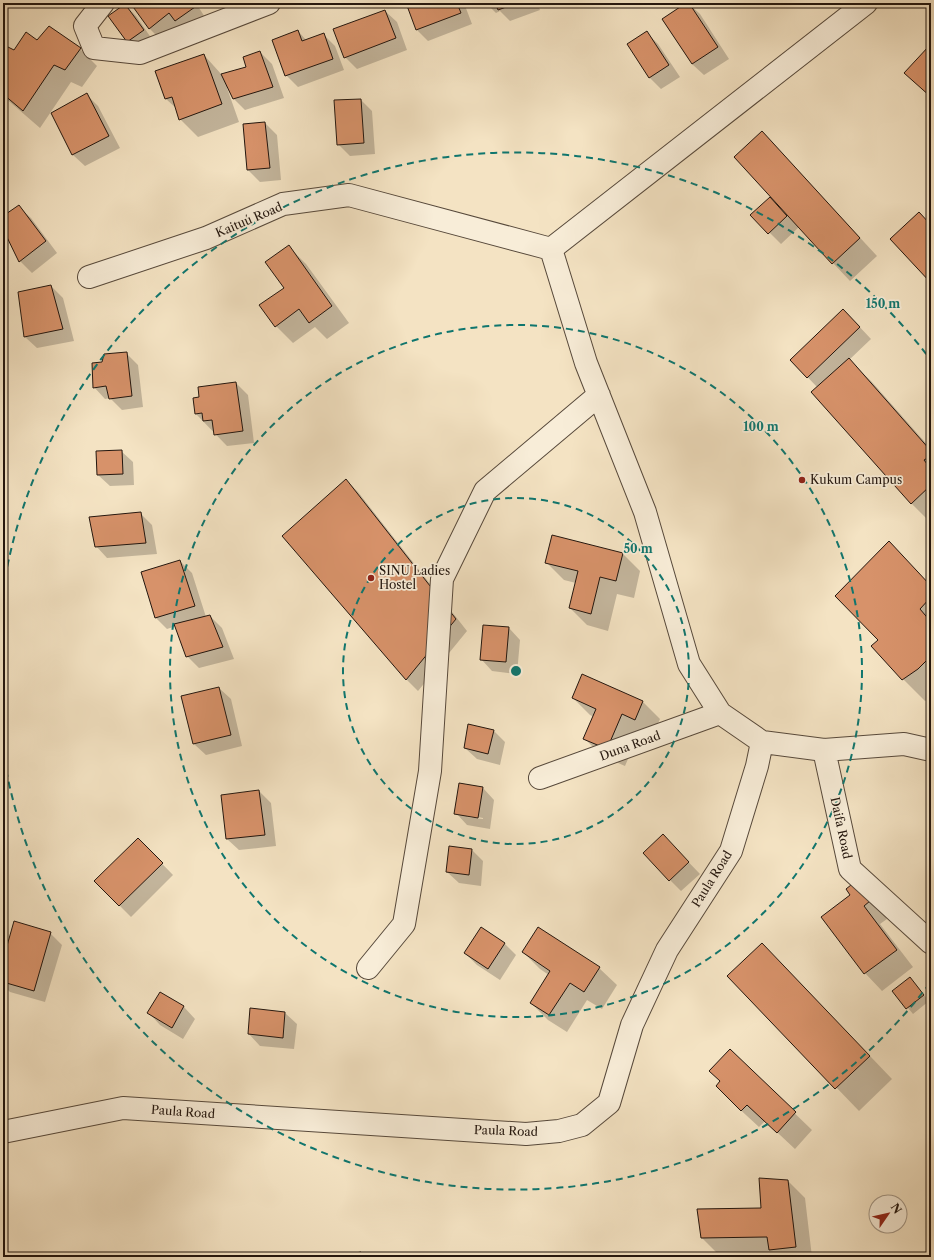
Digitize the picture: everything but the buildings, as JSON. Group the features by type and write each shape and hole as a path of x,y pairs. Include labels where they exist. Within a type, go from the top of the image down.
{"street":[{"path":"103,3 85,26 94,48 140,53 269,3"},
{"path":"864,3 551,249 586,363 645,512 689,664 720,713 762,742 824,750 904,744 931,750"},
{"name":"Kaituú Road","path":"89,277 206,238 283,204 349,195 551,249"},
{"path":"368,968 404,924 430,771 442,579 485,491 599,395"},
{"name":"Duna Road","path":"540,778 720,713"},
{"name":"Paula Road","path":"3,1132 123,1108 526,1134 558,1131 582,1125 610,1103 632,1025 667,950 731,851 757,766 762,742"},
{"name":"Daifa Road","path":"824,750 850,869 931,943"}],"place":[{"name":"Kukum Campus","path":"802,480"},
{"name":"SINU Ladies Hostel","path":"371,578"}]}
